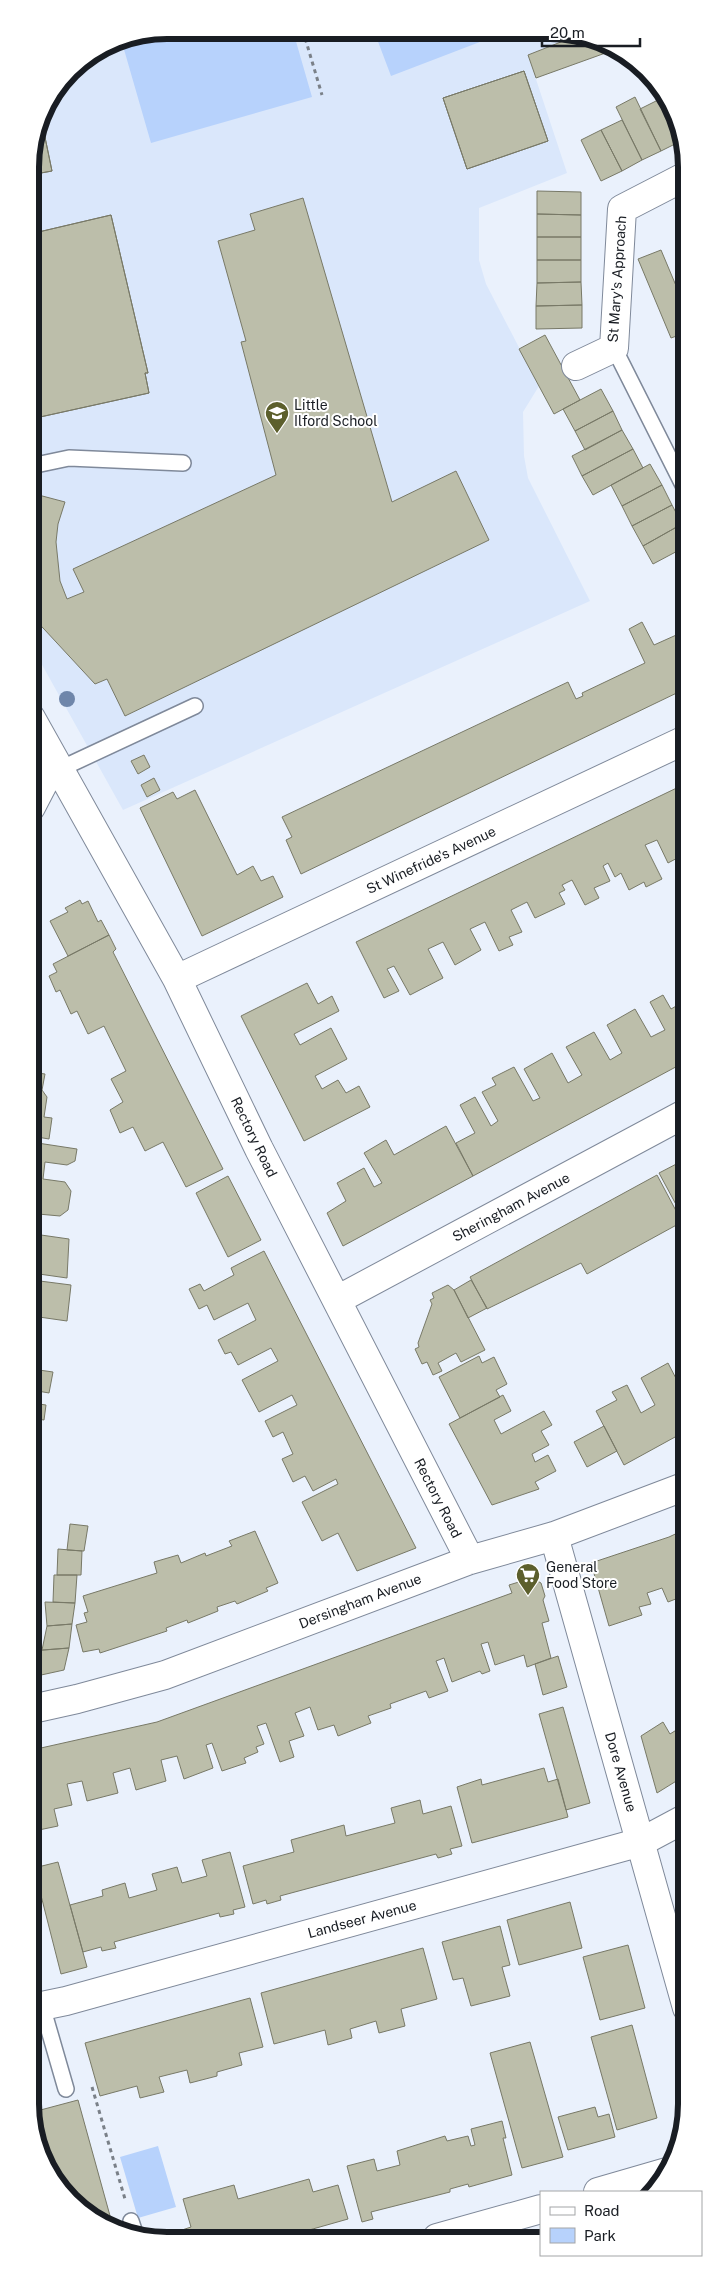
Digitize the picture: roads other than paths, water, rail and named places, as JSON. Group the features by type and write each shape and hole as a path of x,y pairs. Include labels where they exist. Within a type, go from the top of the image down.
{"street":[{"name":"St Mary's Approach","path":"576,366 614,348 622,209 678,180"},
{"name":"Rectory Road","path":"39,732 177,980 259,1149 470,1560"},
{"name":"St Winefride's Avenue","path":"177,980 678,743"},
{"path":"39,792 45,780 60,769"},
{"name":"Sheringham Avenue","path":"337,1300 678,1117"},
{"name":"Dersingham Avenue","path":"39,1707 77,1699 165,1674 470,1560 554,1536 678,1489"},
{"name":"Dore Avenue","path":"554,1536 678,1976"},
{"name":"Landseer Avenue","path":"39,2006 641,1842 678,1822"},
{"path":"601,2191 657,2175"},
{"path":"459,2232 540,2209"}],"lane":[{"path":"614,348 678,475"},
{"path":"39,464 69,458 183,463"},
{"path":"60,769 195,706"},
{"path":"39,2013 66,2089"},
{"path":"132,2221 134,2227"}],"place":[{"name":"Little Ilford School","path":"277,434"},
{"name":"General Food Store","path":"528,1596"}]}
